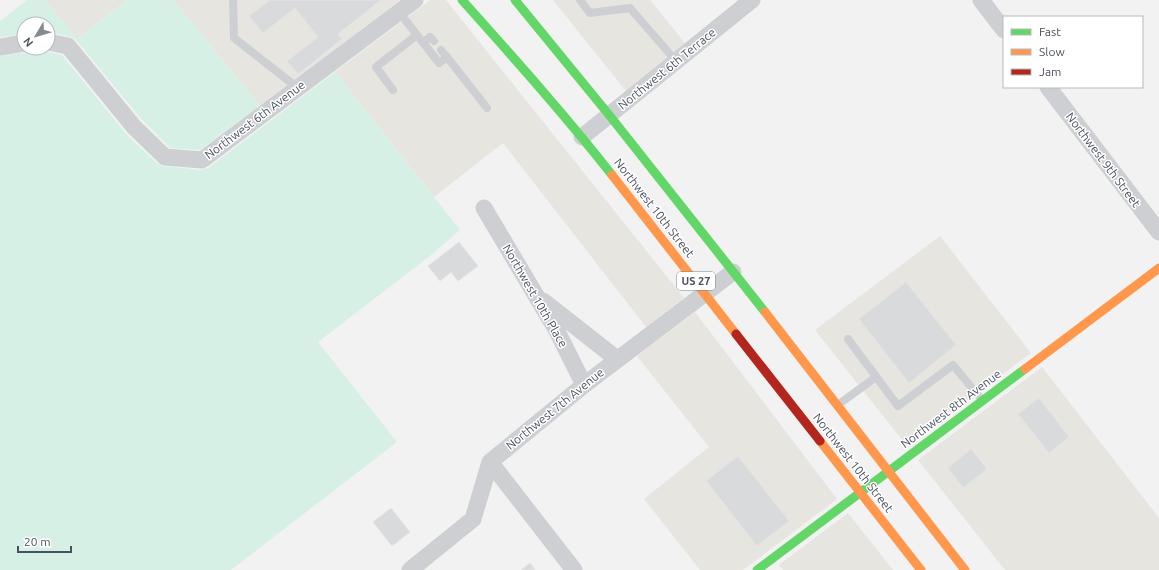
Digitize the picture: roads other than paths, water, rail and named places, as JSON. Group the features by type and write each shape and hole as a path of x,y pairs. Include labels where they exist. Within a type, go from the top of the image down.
{"main road":[{"name":"Northwest 10th Street","path":"462,0 582,137 921,570"},
{"name":"Northwest 10th Street","path":"515,0 610,116 838,405 965,570"},
{"name":"Northwest 8th Avenue","path":"758,570 1159,268"}],"street":[{"name":"Northwest 6th Avenue","path":"56,44 68,46 134,127 165,157 202,160 415,0"},
{"name":"Northwest 6th Terrace","path":"582,137 610,116 752,0"},
{"path":"981,0 1003,29"},
{"path":"0,47 16,44"},
{"name":"Northwest 9th Street","path":"1049,88 1159,232"},
{"name":"Northwest 10th Place","path":"484,208 557,331 584,385"},
{"name":"Northwest 7th Avenue","path":"490,462 617,359 733,272"},
{"path":"536,296 617,359"},
{"path":"410,570 473,519 490,462"},
{"path":"490,462 574,570"}],"lane":[{"path":"233,0 234,38 298,88"},
{"path":"580,0 590,13 630,8 676,61"},
{"path":"399,12 439,63 447,58"},
{"path":"393,90 376,67 417,35"},
{"path":"423,43 430,37 434,41"},
{"path":"441,50 487,108"},
{"path":"848,339 898,406 953,365 982,401"},
{"path":"838,405 876,377"}]}
